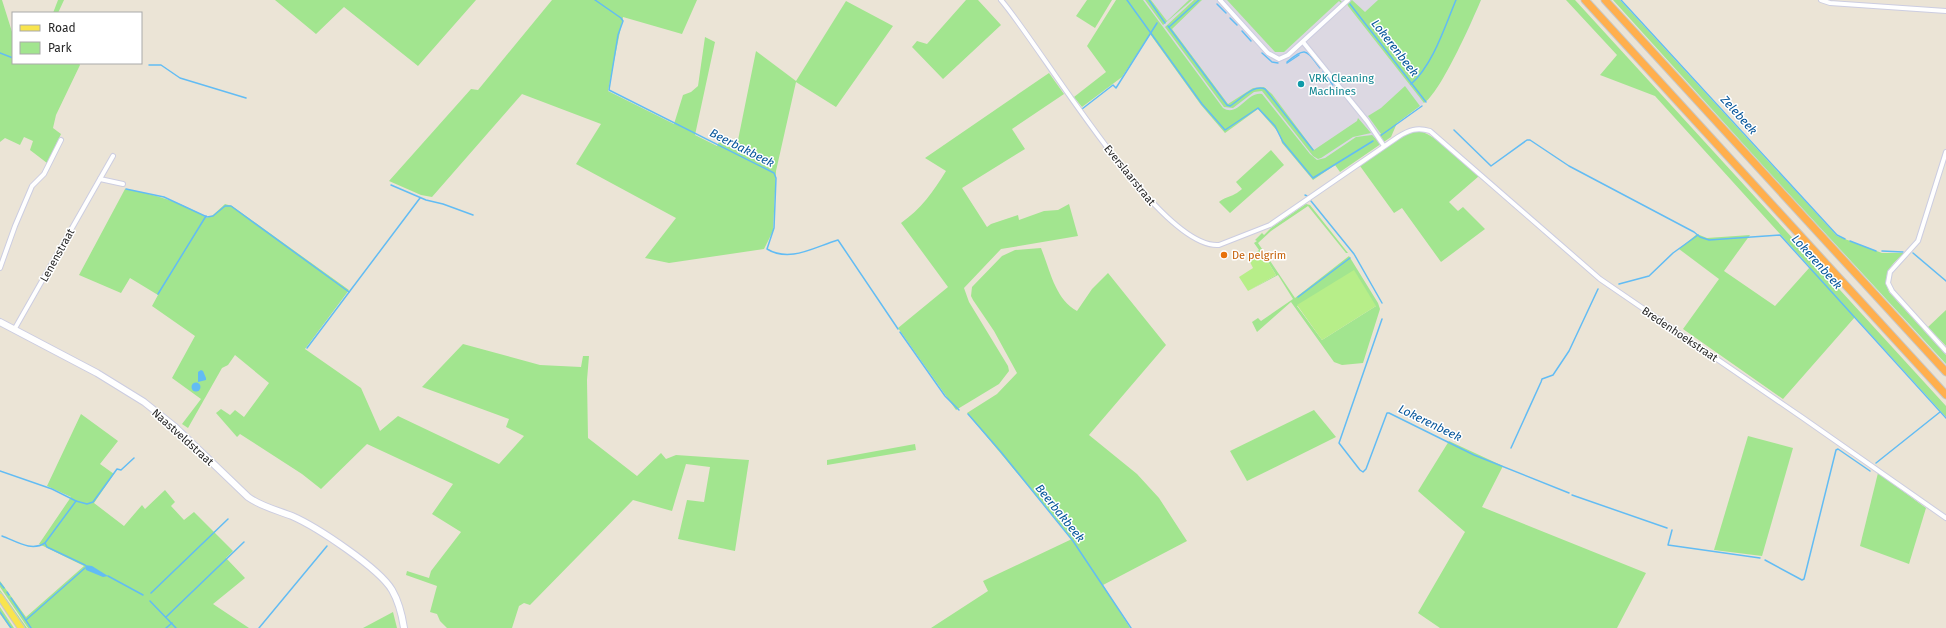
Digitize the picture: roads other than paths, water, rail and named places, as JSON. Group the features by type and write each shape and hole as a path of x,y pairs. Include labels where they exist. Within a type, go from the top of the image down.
{"highway":[{"path":"1585,0 1946,395"},
{"path":"1605,0 1946,372"}],"main road":[{"path":"0,597 21,628"}],"street":[{"name":"Everslaarstraat","path":"1001,0 1134,183 1171,221 1184,231 1208,244 1219,245 1270,226 1384,146 1414,129 1421,128 1430,131"},
{"path":"1220,0 1271,56 1279,59 1284,58 1303,42 1348,0"},
{"path":"1821,0 1830,3 1946,10"},
{"path":"1303,42 1363,118 1367,120 1368,125 1384,146"},
{"name":"Bredenhoekstraat","path":"1430,131 1600,279 1946,518"},
{"path":"0,268 32,186 44,174 61,140"},
{"path":"1946,152 1918,241 1890,272 1888,283 1892,291 1946,351"},
{"name":"Lenenstraat","path":"14,330 113,156"},
{"path":"100,179 123,184"},
{"name":"Naastveldstraat","path":"0,322 123,388 174,426 248,497 262,505 294,517 360,558 383,578 392,590 400,611 404,628"}],"water":[{"path":"201,370 203,371 206,380 198,382 198,372"},
{"path":"196,382 201,387 196,392 191,387"},
{"path":"85,565 92,566 108,576 103,577 86,570"}],"waterway":[{"name":"Beerbakbeek","path":"595,0 623,21 618,35 609,90 774,173 776,178 774,228 767,249 776,253 793,254 811,250 838,240 898,329"},
{"path":"1127,0 1202,104 1225,130 1258,108 1275,126 1283,142 1313,178 1373,141"},
{"path":"1149,0 1165,23"},
{"path":"1169,27 1199,0"},
{"path":"1411,84 1426,67 1438,45 1456,0"},
{"name":"Zelebeek","path":"1621,0 1837,235 1845,239"},
{"path":"1217,4 1226,13"},
{"name":"Lokerenbeek","path":"1350,4 1426,102"},
{"path":"1230,18 1237,25"},
{"path":"1082,109 1113,85 1116,88 1157,23"},
{"path":"1168,26 1227,105 1230,106 1251,91 1260,88 1265,89 1313,150"},
{"path":"1242,31 1251,41"},
{"path":"1287,62 1298,54 1305,52 1312,57 1320,68"},
{"path":"0,53 12,58"},
{"path":"1262,53 1272,62 1278,63"},
{"path":"1287,63 1299,55"},
{"path":"149,65 161,65 180,78 246,98"},
{"path":"1323,72 1333,85"},
{"path":"1380,136 1422,106"},
{"name":"Lokerenbeek","path":"1454,130 1491,166 1527,140 1530,140 1569,166 1694,232 1700,237 1709,240 1780,235 1946,418"},
{"path":"391,185 426,200 443,204 473,215"},
{"path":"126,189 164,197 207,217 213,216 225,206 231,206 349,292"},
{"path":"307,348 420,198"},
{"name":"Lokerenbeek","path":"1311,201 1354,254 1382,303"},
{"path":"158,294 206,216"},
{"path":"1619,284 1649,276 1673,253 1698,235"},
{"name":"Zelebeek","path":"1850,241 1876,251"},
{"name":"Zelebeek","path":"1882,251 1903,252"},
{"name":"Zelebeek","path":"1913,253 1946,281"},
{"path":"1298,297 1350,258"},
{"path":"1511,448 1542,379 1553,375 1569,351 1598,289"},
{"name":"Lokerenbeek","path":"1382,319 1339,443 1360,470 1363,472 1366,469 1387,413 1389,413 1474,455 1569,493"},
{"name":"Beerbakbeek","path":"900,332 945,396 959,410"},
{"name":"Lokerenbeek","path":"1876,463 1940,412"},
{"name":"Beerbakbeek","path":"968,414 1001,452 1073,541 1131,628"},
{"name":"Lokerenbeek","path":"1765,560 1802,580 1804,579 1836,450 1838,449 1870,471"},
{"path":"85,565 47,547 45,543 76,501 87,504 93,502 117,469 121,470 134,458"},
{"path":"0,471 52,489 76,501"},
{"name":"Lokerenbeek","path":"1572,495 1667,528"},
{"path":"151,593 228,519"},
{"name":"Lokerenbeek","path":"1672,530 1668,545 1760,558"},
{"path":"2,536 29,546 45,543"},
{"path":"166,617 244,542"},
{"path":"259,628 327,546"},
{"path":"26,620 85,568"},
{"path":"108,576 143,595"},
{"path":"0,583 4,588"},
{"path":"11,598 31,628"},
{"path":"150,601 176,628"},
{"path":"0,612 11,628"},
{"path":"166,628 172,623"}],"place":[{"name":"VRK Cleaning Machines","path":"1301,84"},
{"name":"De pelgrim","path":"1224,255"}]}
